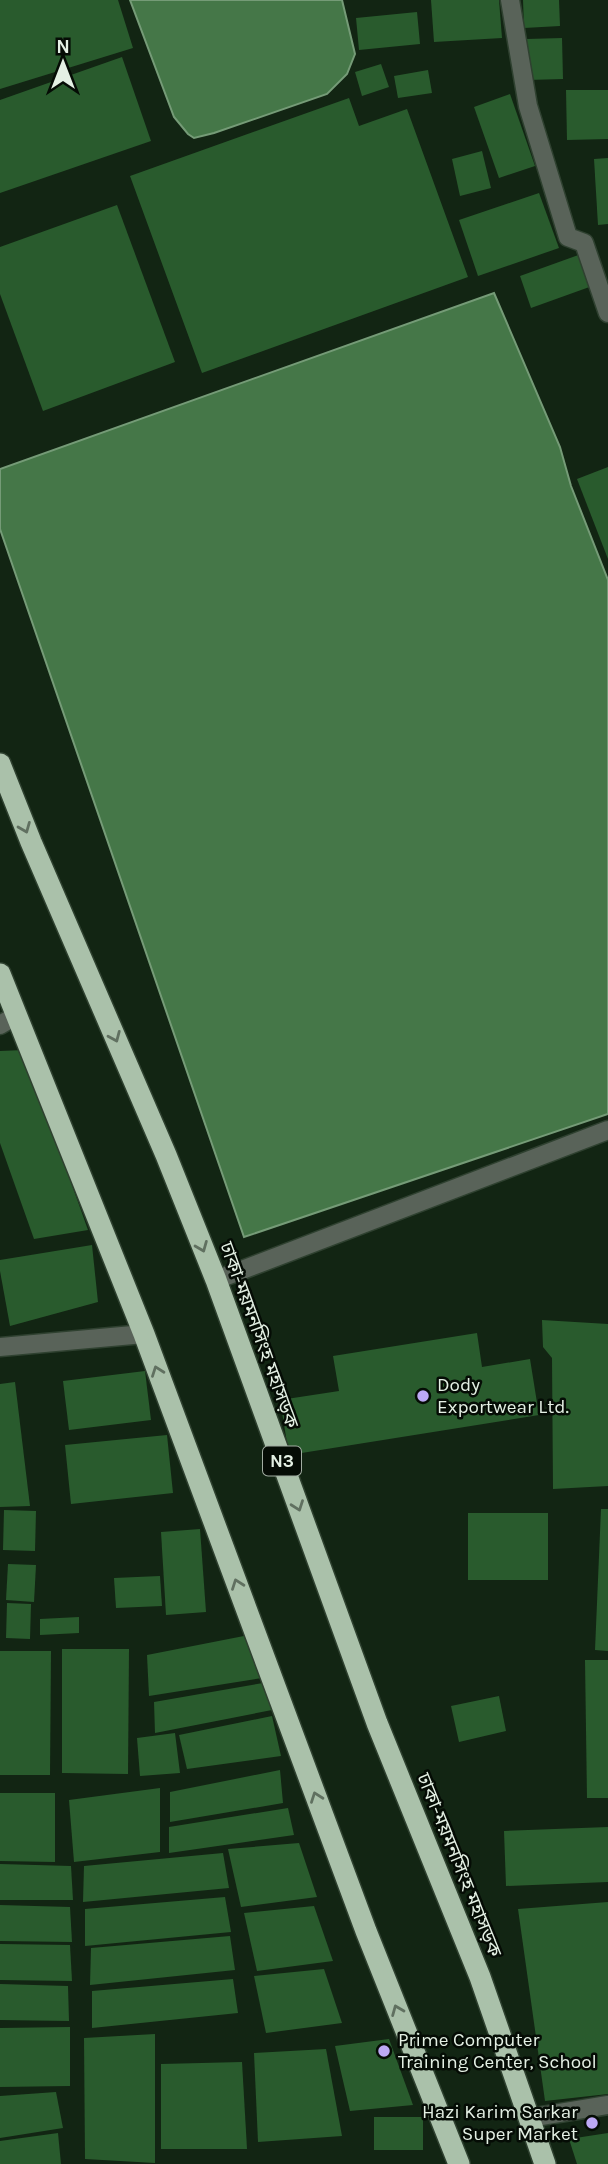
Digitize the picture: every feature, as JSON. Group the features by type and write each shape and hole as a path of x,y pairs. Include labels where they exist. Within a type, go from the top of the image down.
{"highway":[{"name":"ঢাকা-ময়মনসিংহ মহাসড়ক","path":"0,764 216,1280 377,1723 480,1977 545,2164"},
{"path":"0,974 9,1020 144,1334 366,1931 459,2164"}],"street":[{"path":"510,0 528,106 568,237 584,243 608,313"},
{"path":"216,1280 608,1130"},
{"path":"0,1347 144,1334"},
{"path":"528,2118 608,2105"}],"shaded area":[{"path":"130,0 342,0 355,54 347,74 327,94 194,138 174,117"},
{"path":"494,293 560,447 571,486 608,580 608,1114 244,1237 0,529 0,469"}],"building":[{"path":"0,0 118,0 133,48 0,89"},
{"path":"431,0 499,0 502,38 434,42"},
{"path":"523,0 559,0 560,26 524,28"},
{"path":"417,12 420,44 359,50 356,18"},
{"path":"562,38 563,79 528,80 527,39"},
{"path":"122,57 151,141 0,193 0,100"},
{"path":"381,64 389,87 362,96 355,72"},
{"path":"428,70 432,93 398,98 394,76"},
{"path":"566,90 608,90 608,139 567,140"},
{"path":"510,94 535,166 499,178 474,107"},
{"path":"349,98 359,126 407,109 468,277 202,373 130,176"},
{"path":"482,151 491,188 460,196 452,159"},
{"path":"608,158 608,224 598,225 594,159"},
{"path":"539,193 559,248 478,276 459,220"},
{"path":"117,205 175,362 43,411 0,294 0,247"},
{"path":"584,253 595,285 531,308 520,276"},
{"path":"608,467 608,559 577,479"},
{"path":"24,1050 88,1230 34,1239 0,1143 0,1051"},
{"path":"92,1245 98,1302 10,1326 0,1260"},
{"path":"542,1320 608,1324 608,1486 553,1489 552,1358 543,1347"},
{"name":"Dody Exportwear Ltd.","path":"477,1333 482,1367 530,1359 539,1415 289,1455 280,1400 339,1391 333,1356"},
{"path":"145,1371 151,1420 69,1430 63,1381"},
{"path":"15,1382 30,1506 0,1507 0,1384"},
{"path":"167,1435 173,1493 71,1504 65,1445"},
{"path":"601,1509 608,1509 608,1651 595,1650"},
{"path":"4,1510 36,1511 35,1551 3,1550"},
{"path":"468,1513 548,1513 548,1580 468,1580"},
{"path":"200,1529 206,1612 166,1615 161,1532"},
{"path":"8,1564 36,1565 34,1602 6,1600"},
{"path":"160,1576 162,1606 116,1608 114,1578"},
{"path":"7,1603 31,1604 30,1639 6,1638"},
{"path":"79,1617 79,1633 40,1635 40,1619"},
{"path":"249,1635 262,1678 149,1696 147,1655"},
{"path":"62,1649 129,1649 128,1774 62,1773"},
{"path":"0,1651 51,1651 50,1775 0,1775"},
{"path":"585,1660 608,1660 608,1798 587,1798"},
{"path":"263,1683 272,1710 155,1733 154,1702"},
{"path":"499,1696 506,1731 459,1742 451,1706"},
{"path":"272,1716 281,1756 187,1769 179,1735"},
{"path":"175,1733 180,1773 140,1776 137,1738"},
{"path":"280,1770 283,1803 170,1822 170,1792"},
{"path":"160,1788 160,1852 74,1862 69,1800"},
{"path":"0,1793 55,1793 55,1862 0,1861"},
{"path":"288,1808 294,1835 169,1853 169,1827"},
{"path":"608,1827 608,1882 506,1886 504,1831"},
{"path":"299,1843 317,1897 241,1907 228,1849"},
{"path":"223,1853 229,1888 83,1902 84,1866"},
{"path":"0,1864 71,1866 73,1900 0,1900"},
{"path":"225,1897 231,1932 85,1946 85,1909"},
{"path":"608,1902 608,2094 545,2101 518,1909"},
{"path":"0,1905 70,1907 72,1942 0,1941"},
{"path":"314,1906 333,1961 257,1971 244,1913"},
{"path":"230,1936 235,1970 90,1985 91,1948"},
{"path":"0,1944 70,1945 72,1981 0,1980"},
{"path":"324,1969 342,2023 266,2033 254,1976"},
{"path":"233,1979 238,2013 92,2028 92,1991"},
{"path":"0,1984 68,1986 69,2021 0,2020"},
{"path":"70,2027 70,2086 0,2087 0,2028"},
{"path":"155,2034 155,2163 85,2159 84,2038"},
{"path":"389,2039 413,2105 350,2111 335,2046"},
{"path":"326,2049 342,2136 258,2142 254,2053"},
{"path":"242,2062 247,2149 161,2149 161,2064"},
{"path":"56,2092 63,2128 0,2138 0,2096"},
{"path":"374,2117 423,2117 423,2150 374,2150"},
{"path":"58,2133 61,2164 0,2164 0,2141"},
{"path":"608,2133 608,2164 577,2164 569,2139"}],"place":[{"name":"Dody Exportwear Ltd.","path":"423,1396"},
{"name":"Prime Computer Training Center, School","path":"384,2051"},
{"name":"Hazi Karim Sarkar Super Market","path":"592,2123"}]}
